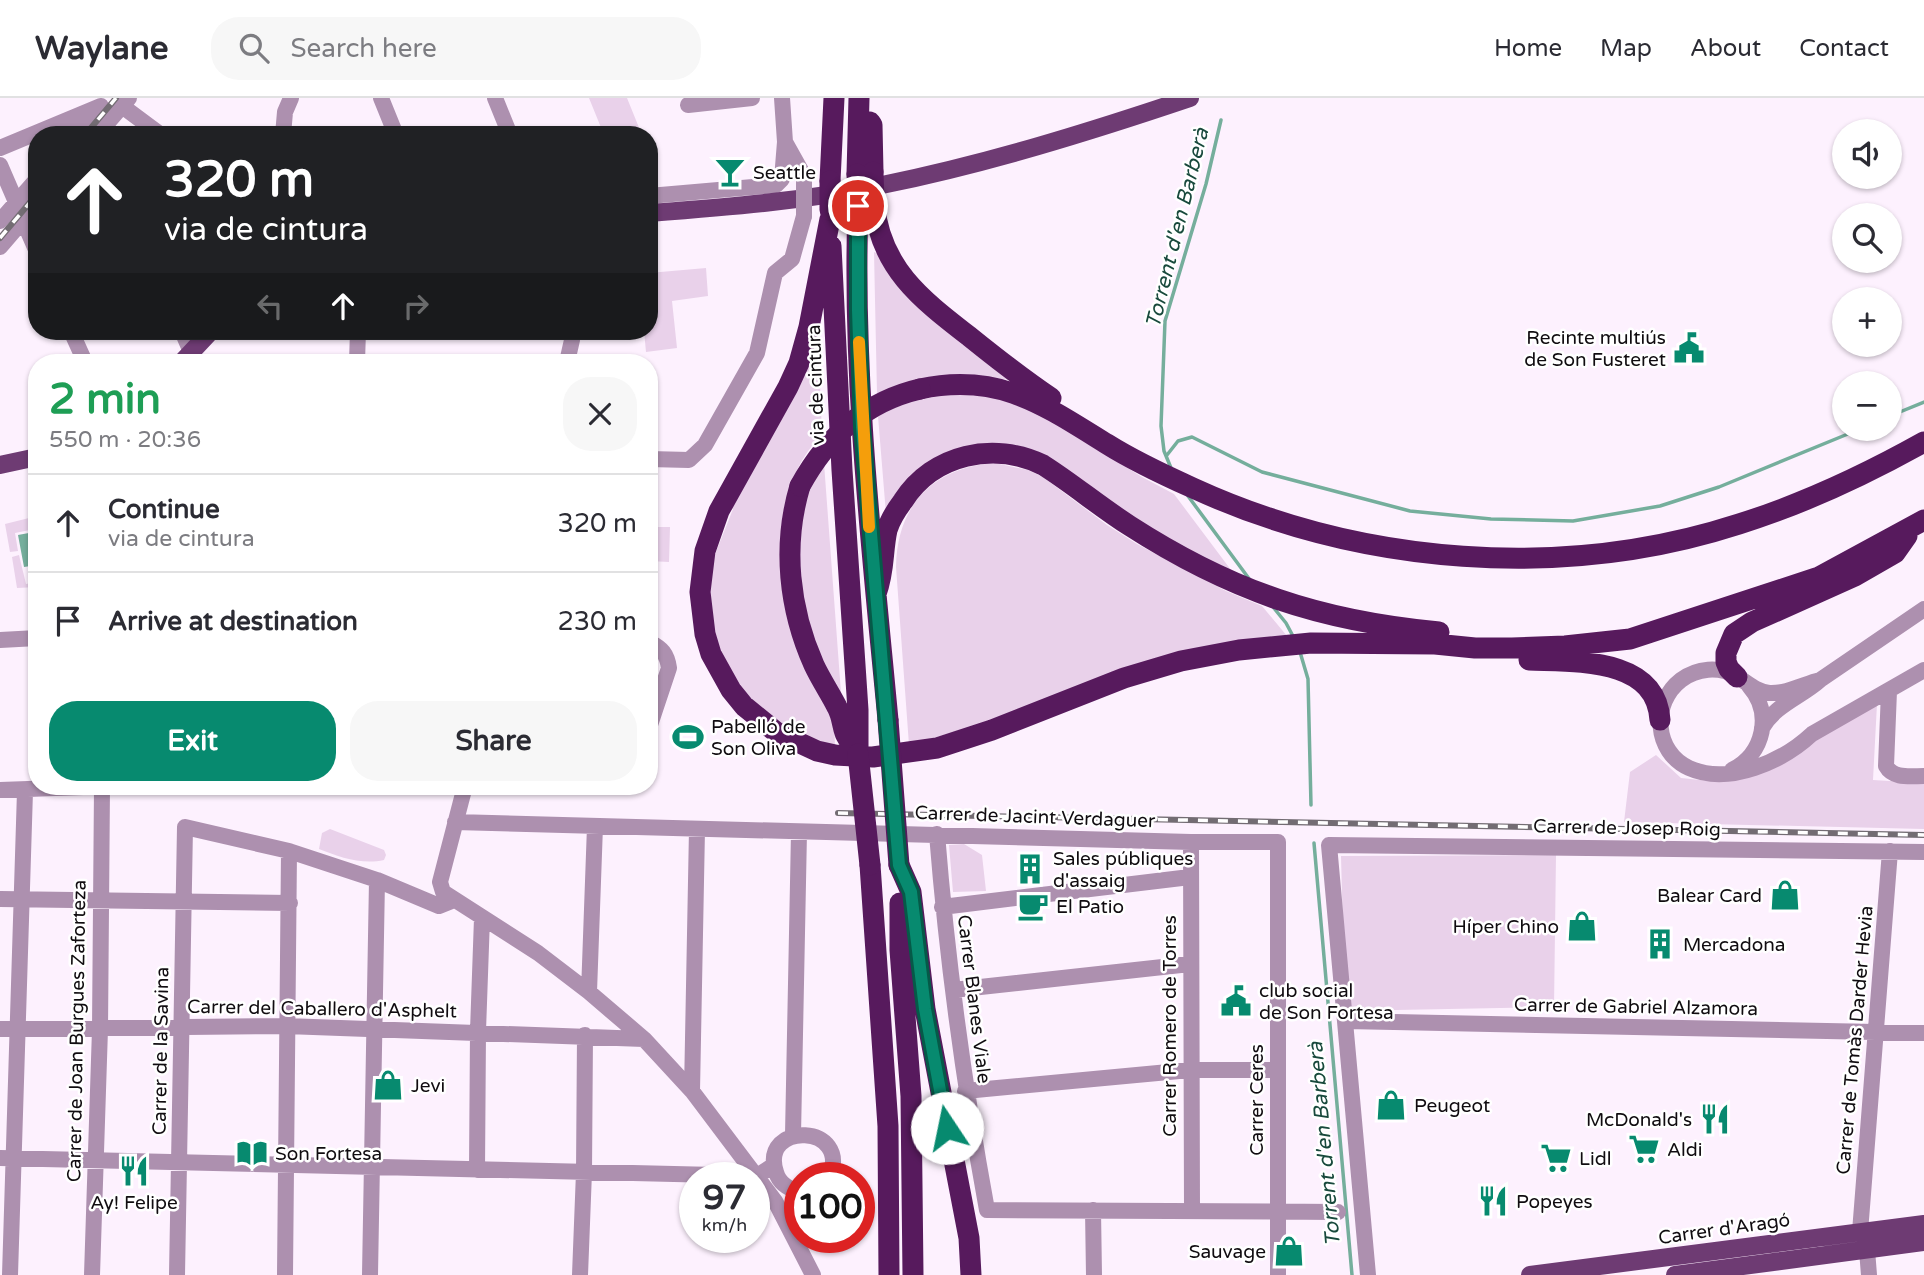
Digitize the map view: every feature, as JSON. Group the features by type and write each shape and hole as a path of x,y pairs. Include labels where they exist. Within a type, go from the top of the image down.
{"highway":[{"name":"via de cintura","path":"834,98 830,215 839,422 858,710 858,754"},
{"path":"859,102 866,204 856,254 861,395 868,511 899,865 900,950 911,1097 914,1265"},
{"path":"866,204 884,247 899,272 919,296 1016,374 1147,459 1163,473"},
{"path":"830,215 809,327 799,363 719,511 701,571 701,613 711,654 720,673 744,706 776,733 817,751 854,757 911,753 937,748 977,736 1095,688 1161,667 1219,653 1311,643 1434,644 1475,648 1565,646 1630,639 1819,577 1919,523"},
{"path":"890,1264 888,1126 870,865 858,754 845,733 843,719 811,658 795,608 790,564 791,522 800,486 823,449 854,419 890,398 920,389 968,385 987,387 1025,396 1065,416 1109,445 1195,489 1285,523 1398,549 1455,556 1513,558 1626,550 1738,524 1813,497 1887,463 1924,442"},
{"path":"876,594 883,575 888,528 907,495 921,479 940,466 964,456 987,453 1015,455 1043,465 1146,536 1233,584 1291,605 1379,624 1480,637 1661,628"},
{"path":"1742,680 1729,669 1726,662 1726,653 1734,634 1752,622 1854,576 1895,553 1919,523"},
{"path":"1434,644 1463,655 1588,663 1631,674 1654,694 1659,705 1660,720"},
{"path":"899,865 911,892 929,1033 969,1238 971,1275"},
{"path":"969,1238 986,1275"}],"main road":[{"path":"658,212 793,200 880,186 1117,123 1190,98"},
{"path":"190,354 203,340"},
{"path":"0,465 28,459"},
{"name":"Carrer d'Aragó","path":"1530,1275 1924,1224"},
{"path":"1858,1251 1885,1229"},
{"path":"1858,1251 1860,1232"},
{"name":"Carrer d'Aragó","path":"1676,1275 1924,1242"},
{"path":"1662,1258 1676,1275"}],"street":[{"path":"284,126 285,112 291,98"},
{"path":"381,98 392,126"},
{"path":"495,98 506,126"},
{"path":"688,105 752,98"},
{"path":"658,195 776,185 782,180 785,142 782,98"},
{"path":"86,126 115,102"},
{"path":"102,126 115,102"},
{"path":"115,102 148,126"},
{"path":"55,126 115,102"},
{"path":"0,148 28,137"},
{"path":"658,459 689,460 705,445 757,353 775,273 792,259 804,216 804,176 785,142"},
{"path":"0,165 16,202"},
{"path":"0,221 28,189"},
{"path":"0,247 28,214"},
{"path":"23,220 28,231"},
{"path":"1724,772 1739,766 1751,755 1762,730 1777,710 1806,693 1820,680 1924,609"},
{"path":"0,640 28,638"},
{"path":"658,648 668,659 669,668 658,701"},
{"path":"1812,734 1799,746 1762,766 1724,772 1702,772 1688,768 1676,760 1664,741 1660,720 1666,696 1684,677 1708,670 1725,671 1759,691 1778,693 1820,680"},
{"path":"1742,680 1761,706 1762,730 1766,740 1776,746 1812,734 1924,670"},
{"path":"1889,691 1888,771 1897,775 1924,776"},
{"path":"0,773 2,790 28,790"},
{"path":"10,1275 7,1159 18,1029 24,790"},
{"name":"Carrer de Joan Burgues Zaforteza","path":"92,1275 100,1029 100,901 106,795"},
{"path":"462,795 440,882 443,892 538,953 644,1039 692,1091 746,1162"},
{"name":"Carrer de Jacint Verdaguer","path":"455,822 1191,842 1278,842"},
{"path":"589,992 595,826"},
{"name":"Carrer de la Savina","path":"177,1275 185,827 289,851"},
{"path":"692,1091 697,828"},
{"path":"793,1135 799,832"},
{"name":"Carrer Blanes Viale","path":"937,834 942,906 965,1091 987,1210 1093,1210"},
{"name":"Carrer Romero de Torres","path":"1191,842 1192,1211"},
{"name":"Carrer Ceres","path":"1278,842 1278,1275"},
{"name":"Carrer de Josep Roig","path":"1346,1021 1329,845 1924,852"},
{"path":"285,1275 289,851 377,880 439,906 454,900"},
{"name":"Carrer de Tomàs Darder Hevia","path":"1860,1232 1890,851"},
{"path":"942,906 1190,877"},
{"path":"370,1275 377,880"},
{"path":"0,899 290,903"},
{"path":"477,1170 482,918"},
{"path":"953,990 1190,964"},
{"path":"1346,1021 1368,1275"},
{"name":"Carrer de Gabriel Alzamora","path":"1346,1021 1924,1033"},
{"name":"Carrer del Caballero d'Asphelt","path":"0,1029 286,1026 644,1039"},
{"path":"580,1275 584,1172 584,1035"},
{"path":"965,1091 1190,1070 1278,1070"},
{"path":"784,1184 774,1165 779,1147 793,1135 811,1134 827,1144 833,1162"},
{"path":"7,1159 679,1174"},
{"path":"770,1168 774,1165"},
{"path":"770,1194 813,1275"},
{"path":"1094,1275 1093,1210 1338,1212"},
{"path":"1858,1251 1869,1275"}],"shaded area":[{"path":"589,98 627,98 638,126 600,126"},
{"path":"874,252 1009,380 973,376 942,377 877,394"},
{"path":"706,268 708,296 672,301 677,348 646,352 645,340 658,340 658,272"},
{"path":"818,332 822,434 802,461 789,490 782,521 780,554 834,721 835,746 787,730 741,689 718,648 708,604 712,562 733,509 730,506"},
{"path":"963,394 1001,399 1039,413 1174,494 1234,574 990,444 886,514 878,416 919,400"},
{"path":"824,463 841,693 836,695 803,611 797,554 808,489"},
{"path":"995,463 1028,470 1043,477 1137,544 1226,591 1262,606 1287,636 909,745 896,567 903,525 911,508 937,481 973,466"},
{"path":"28,518 28,530 15,533 18,551 10,552 5,524"},
{"path":"658,527 670,527 669,562 658,561"},
{"path":"28,533 28,566 24,567 18,535"},
{"path":"19,555 28,587 17,588 12,557"},
{"path":"1877,704 1873,780 1924,783 1924,829 1624,822 1630,772 1656,755 1681,778 1710,781"},
{"path":"330,829 384,850 384,860 359,861 319,849 322,833"},
{"path":"964,844 982,855 986,891 953,892 949,845"},
{"path":"1556,855 1554,1007 1345,1011 1341,856"}],"waterway":[{"name":"Torrent d'en Barberà","path":"1171,468 1164,451 1161,426 1165,321 1206,184 1221,120"},
{"path":"1902,411 1924,402"},
{"path":"1167,455 1178,441 1192,437 1262,472 1410,511 1491,519 1573,521 1660,506 1719,487 1832,441"},
{"name":"Torrent d'en Barberà","path":"1188,496 1250,580"},
{"name":"Torrent d'en Barberà","path":"1273,607 1294,638"},
{"name":"Torrent d'en Barberà","path":"1300,652 1308,679 1311,805"},
{"name":"Torrent d'en Barberà","path":"1314,843 1352,1275"}],"railway":[{"path":"93,126 116,98"},
{"path":"0,238 28,205"},
{"path":"838,813 1924,835"}],"slow traffic":[{"path":"859,342 869,527"}],"place":[{"name":"Seattle","path":"730,172"},
{"name":"Recinte multiús de Son Fusteret","path":"1689,348"},
{"name":"Pabelló de Son Oliva","path":"688,737"},
{"name":"Sales públiques d'assaig","path":"1030,869"},
{"name":"Balear Card","path":"1785,895"},
{"name":"El Patio","path":"1033,906"},
{"name":"Híper Chino","path":"1582,926"},
{"name":"Mercadona","path":"1660,944"},
{"name":"club social de Son Fortesa","path":"1236,1001"},
{"name":"Jevi","path":"388,1085"},
{"name":"Peugeot","path":"1391,1105"},
{"name":"McDonald's","path":"1715,1119"},
{"name":"Aldi","path":"1644,1149"},
{"name":"Son Fortesa","path":"252,1153"},
{"name":"Lidl","path":"1556,1158"},
{"name":"Ay! Felipe","path":"134,1171"},
{"name":"Popeyes","path":"1493,1201"},
{"name":"Sauvage","path":"1289,1251"}],"route":[{"path":"858,206 856,254 862,427 899,865 911,892 925,1009 947,1128"}]}
